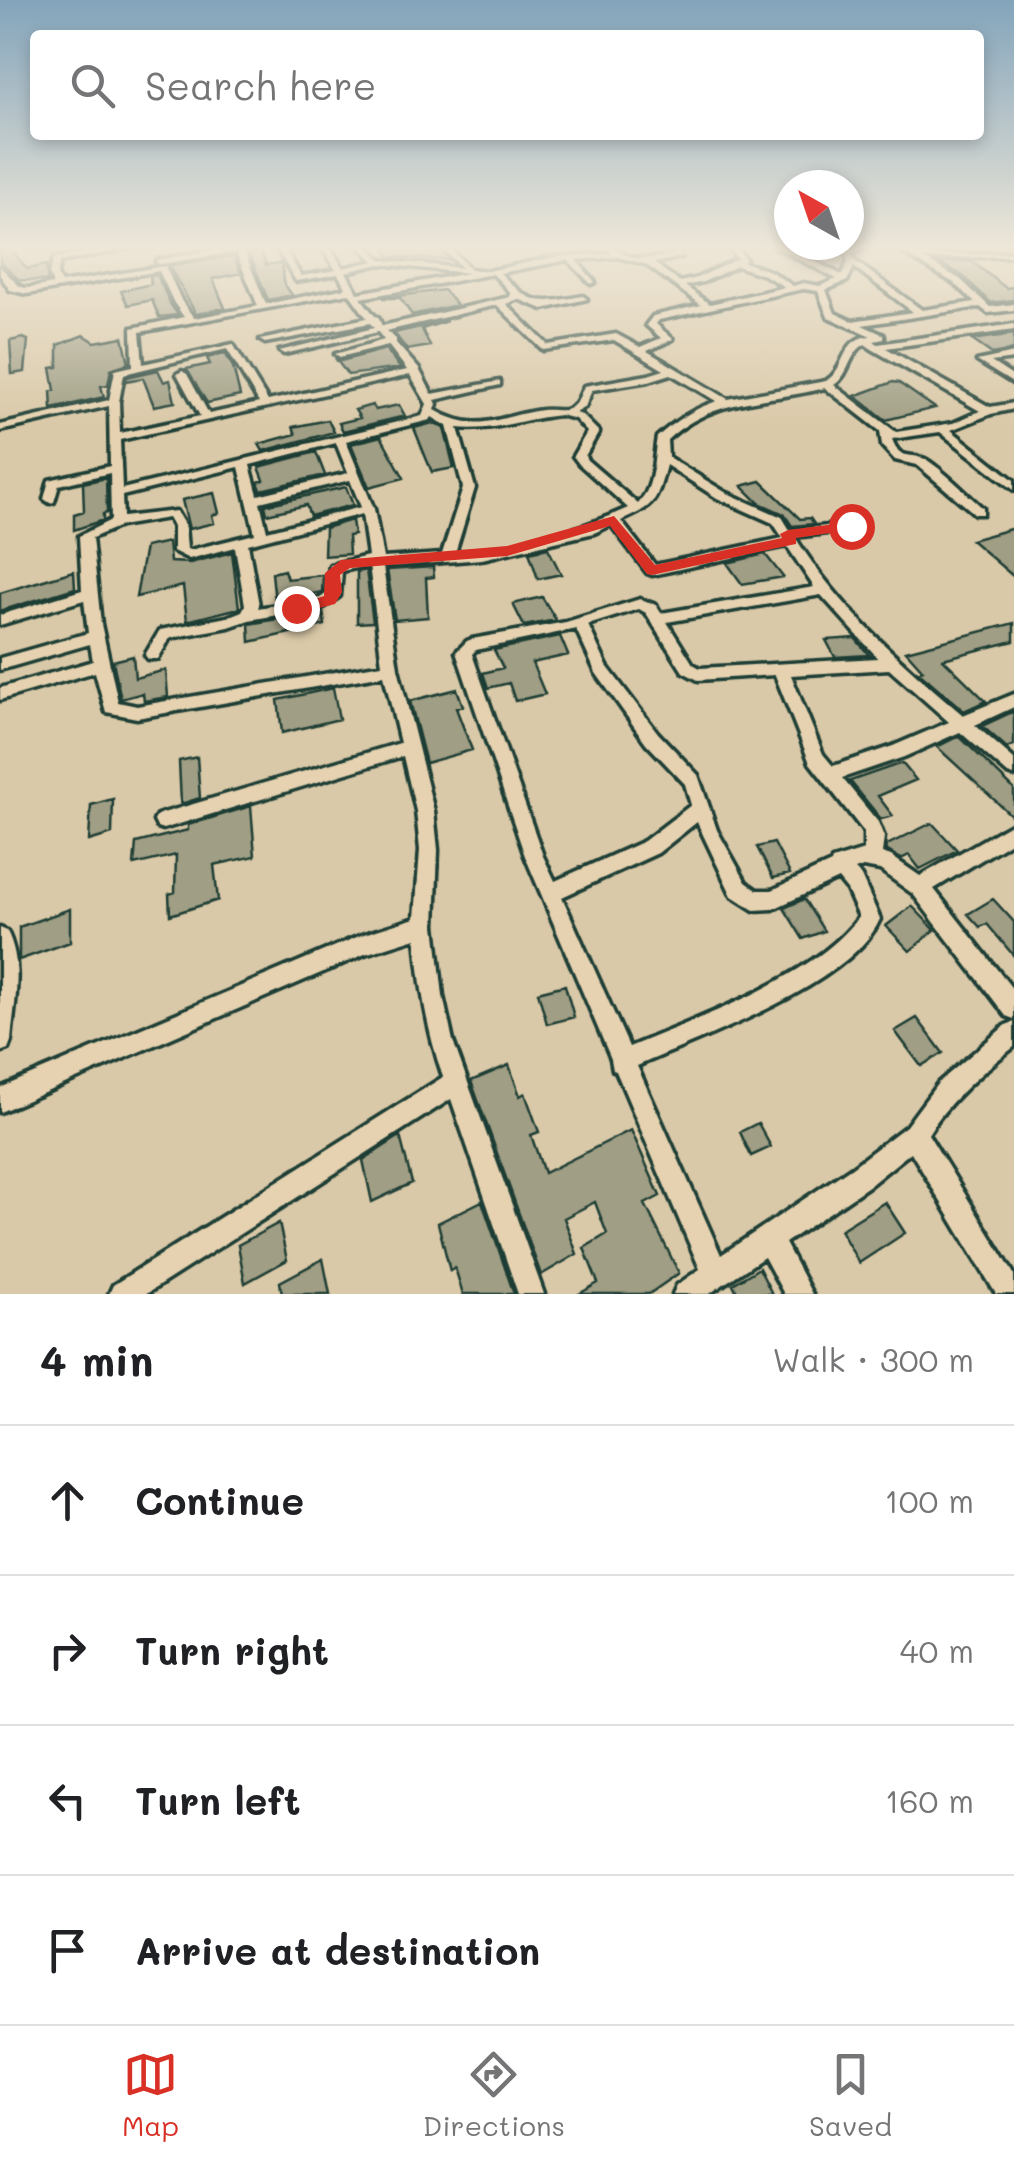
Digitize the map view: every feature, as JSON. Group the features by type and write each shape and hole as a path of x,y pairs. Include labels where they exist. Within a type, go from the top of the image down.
{"street":[{"path":"181,306 187,319"},
{"path":"138,367 135,330 273,306"},
{"path":"365,306 416,371 430,398 432,412 452,426 467,428 553,411 568,412 591,426 593,432 578,456 637,510"},
{"path":"265,340 480,306"},
{"path":"503,306 546,348 616,337 724,401"},
{"path":"153,655 164,634 324,602 333,596 336,568 535,546 637,510 651,496 662,458 662,439 668,431 724,401 826,384 838,378 845,355 880,336 828,312 826,306"},
{"path":"911,306 920,313"},
{"path":"639,351 668,339 650,321 709,307"},
{"path":"869,343 1014,327 985,307"},
{"path":"851,324 920,313 1014,307"},
{"path":"284,351 379,323"},
{"path":"340,354 394,341"},
{"path":"869,343 988,411"},
{"path":"117,522 116,374 230,346 264,402"},
{"path":"1014,356 982,360 1014,381"},
{"path":"115,438 416,371"},
{"path":"568,412 581,405 588,388 648,380 669,371"},
{"path":"182,374 206,416"},
{"path":"430,398 496,384"},
{"path":"826,384 885,432 899,436 962,424 988,411 1014,406"},
{"path":"0,428 114,402"},
{"path":"116,494 414,422 432,412"},
{"path":"447,558 470,488 452,426"},
{"path":"942,428 1014,486"},
{"path":"885,432 888,446 899,458 922,462 979,511"},
{"path":"340,440 368,508 390,668 423,800 429,850 426,925 432,996 442,1041 530,1294"},
{"path":"662,458 722,495 772,516 823,590 892,663 1014,769"},
{"path":"244,463 262,536"},
{"path":"50,500 53,483 116,468"},
{"path":"253,500 356,475"},
{"path":"172,514 176,503 173,480"},
{"path":"172,514 178,521 183,554 368,508"},
{"path":"172,514 117,522 85,536 89,592 112,707 137,712 390,668"},
{"path":"614,520 652,570 851,526"},
{"path":"241,542 252,606 247,615"},
{"path":"656,618 823,590"},
{"path":"0,620 89,592"},
{"path":"716,1274 550,893 504,778 464,652 472,646 580,623 640,604 649,607 694,672 892,663"},
{"path":"580,623 608,678 652,738 692,780 734,881 754,900 773,899 839,866 872,858 920,888 1014,1008"},
{"path":"0,664 98,636"},
{"path":"0,694 103,664"},
{"path":"781,670 801,728 828,775 872,828 872,858"},
{"path":"828,775 898,752 1014,700"},
{"path":"163,822 410,748"},
{"path":"550,893 651,846 701,808"},
{"path":"920,888 1014,830"},
{"path":"621,1062 791,984 854,942 870,919 854,883 839,866"},
{"path":"0,1100 364,944 426,925"},
{"path":"0,938 6,947 7,965 0,1041"},
{"path":"686,1294 914,1134 932,1103 1014,1033"},
{"path":"122,1294 456,1082"},
{"path":"914,1134 1010,1294"},
{"path":"768,1239 799,1294"}],"building":[{"path":"155,306 172,306 178,315 159,317"},
{"path":"192,306 225,308 196,314"},
{"path":"406,306 451,306 412,315"},
{"path":"447,321 422,329 430,346 407,350 394,333"},
{"path":"1014,334 1014,350 992,354 972,340"},
{"path":"84,335 95,342 123,337 129,363 111,369 108,385 101,386 104,397 52,409 51,391 55,390 51,368 58,367 58,345"},
{"path":"28,340 25,372 12,374 10,341"},
{"path":"386,349 400,368 348,375 335,358 341,361"},
{"path":"225,353 240,396 207,403 186,369 210,364 207,358"},
{"path":"158,370 164,382 170,380 175,402 154,406 143,378 126,381 127,377"},
{"path":"893,382 935,408 886,420 855,396"},
{"path":"372,405 375,410 399,405 405,416 343,431 339,423 360,418 355,410"},
{"path":"328,420 334,432 263,451 259,444 296,434 293,427"},
{"path":"433,423 444,428 454,468 432,472 414,428"},
{"path":"381,436 404,478 369,487 351,444"},
{"path":"316,452 325,475 261,490 258,482 264,480 259,467"},
{"path":"106,478 107,513 103,520 74,530 74,514 84,511 83,483"},
{"path":"761,481 800,519 810,518 814,524 792,526 784,514 759,503 742,486"},
{"path":"346,487 353,505 310,516 306,505 267,514 265,505"},
{"path":"214,493 219,513 212,515 214,523 189,529 182,500"},
{"path":"352,520 354,535 348,536 349,554 324,556 325,528"},
{"path":"1014,528 1014,577 971,540"},
{"path":"168,542 170,562 190,563 232,552 239,608 187,621 183,586 136,597 145,547"},
{"path":"548,548 561,574 538,579 529,552"},
{"path":"765,554 783,577 742,584 727,563"},
{"path":"433,567 434,577 426,578 428,617 395,620 387,570"},
{"path":"284,570 287,579 323,575 322,592 275,602 272,573"},
{"path":"366,570 373,622 357,623 357,572"},
{"path":"74,571 75,588 0,611 0,593"},
{"path":"542,597 556,620 524,626 513,604"},
{"path":"323,611 325,625 250,642 249,624"},
{"path":"1014,623 1014,641 943,659 986,701 964,711 919,672 923,670 906,651"},
{"path":"560,636 568,655 532,663 545,694 515,701 509,683 488,688 483,673 503,668 494,650"},
{"path":"855,638 869,655 835,657 826,640"},
{"path":"133,656 135,678 166,670 168,697 144,701 143,693 121,699 113,661"},
{"path":"333,688 339,719 282,733 278,700"},
{"path":"457,689 463,706 456,708 472,750 426,763 410,701"},
{"path":"1014,711 1014,745 1007,748 982,726"},
{"path":"959,736 1014,789 1014,818 937,747"},
{"path":"197,757 200,798 181,804 179,761"},
{"path":"902,763 916,780 878,796 893,816 881,819 850,781"},
{"path":"113,799 112,834 89,841 91,805"},
{"path":"251,806 255,856 214,865 218,900 170,915 169,894 175,892 176,855 134,865 136,843 188,830 188,825"},
{"path":"932,823 957,850 920,869 909,855 901,859 886,850 887,845"},
{"path":"774,843 790,874 773,878 757,847"},
{"path":"804,899 824,931 803,939 784,908"},
{"path":"993,899 1014,922 1014,956 987,924 980,927 968,914"},
{"path":"912,906 935,930 910,951 886,926"},
{"path":"70,909 70,942 19,960 19,927"},
{"path":"565,985 574,1017 547,1024 538,992"},
{"path":"917,1018 943,1053 921,1066 895,1031"},
{"path":"509,1065 520,1096 525,1093 539,1132 531,1135 544,1173 631,1130 660,1196 645,1204 679,1273 649,1294 579,1294 598,1283 584,1248 607,1234 595,1202 564,1218 577,1254 541,1275 471,1081"},
{"path":"758,1123 771,1147 751,1156 740,1132"},
{"path":"400,1136 412,1183 372,1202 363,1160"},
{"path":"482,1201 514,1294 463,1294 455,1268 450,1271 438,1223"},
{"path":"885,1202 905,1233 859,1263 840,1230"},
{"path":"279,1223 287,1260 245,1283 238,1245"},
{"path":"323,1259 330,1294 282,1294 280,1282"},
{"path":"759,1268 772,1294 738,1294 733,1284"}],"route":[{"path":"296,608 330,600 334,592 332,573 346,564 507,551 614,520 652,570 703,556 791,541 788,534 851,526"}]}
